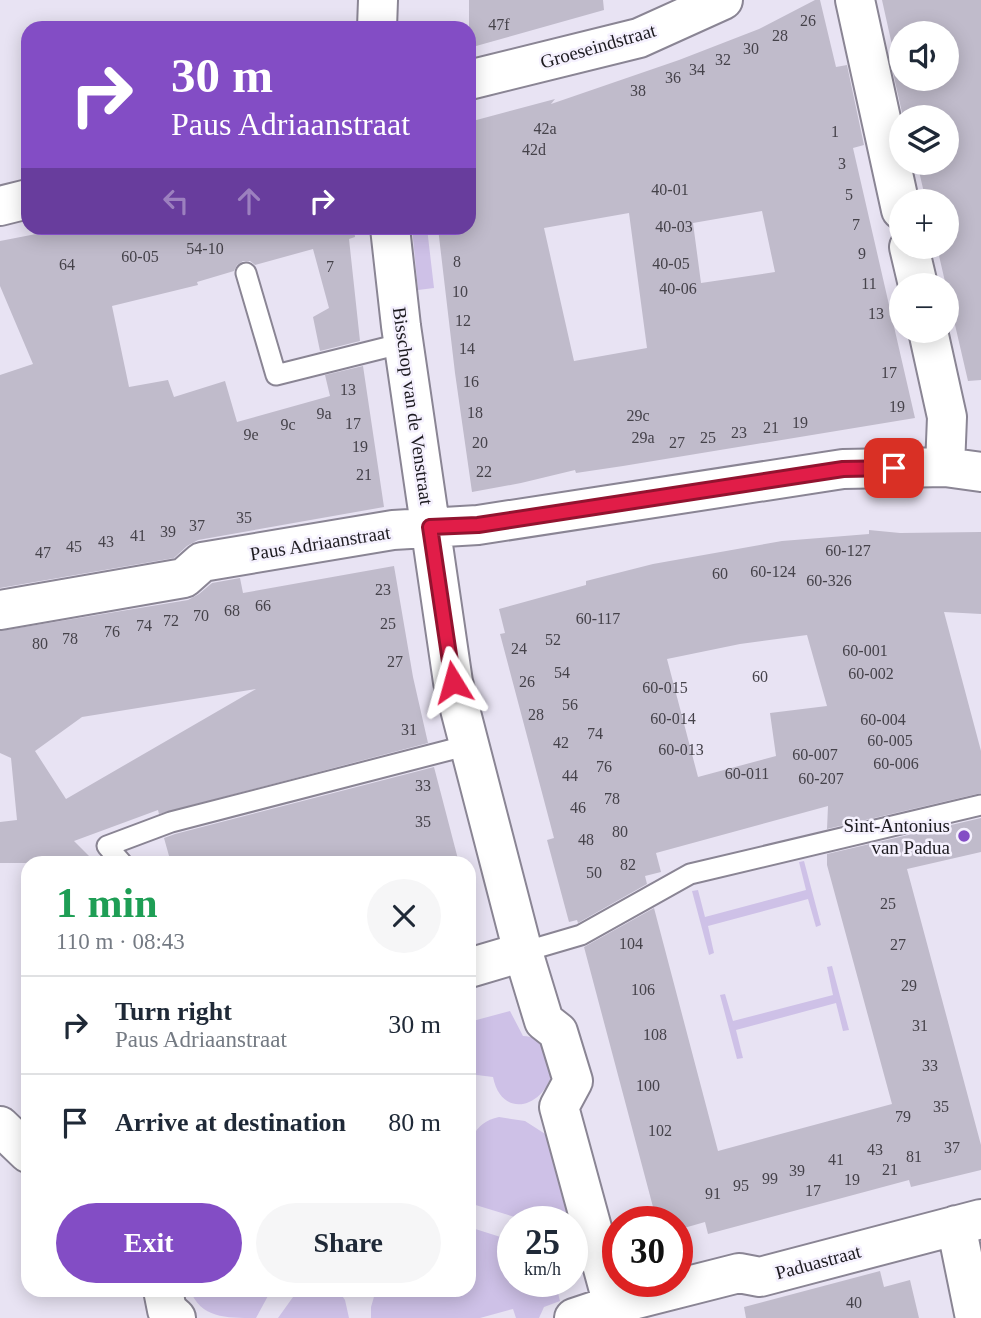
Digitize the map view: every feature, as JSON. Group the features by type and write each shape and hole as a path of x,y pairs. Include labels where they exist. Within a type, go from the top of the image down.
{"street":[{"path":"377,21 378,0"},
{"name":"Groeseindstraat","path":"476,78 639,38 723,0"},
{"path":"855,0 896,189"},
{"path":"0,206 21,201"},
{"name":"Bisschop van de Venstraat","path":"391,235 453,682 523,952 544,1021 558,1032 573,1082 559,1107 613,1305"},
{"path":"931,343 947,417 963,470"},
{"name":"Paus Adriaanstraat","path":"0,610 184,578 202,562 393,530 478,525 843,469 963,470"},
{"path":"476,966 523,952"},
{"path":"0,1126 21,1146"},
{"path":"968,1222 975,1318"},
{"name":"Paduastraat","path":"573,1318 738,1273 760,1277 968,1222"},
{"path":"164,1297 167,1310 176,1318"}],"lane":[{"path":"246,273 276,375 404,343"},
{"path":"116,856 107,846 171,822 469,745"},
{"path":"523,952 581,935 690,874 981,806"}],"shaded area":[{"path":"413,235 428,235 434,288 418,290"},
{"path":"804,861 821,925 816,927 808,899 708,926 714,953 709,955 692,891 698,890 705,917 806,890 799,862"},
{"path":"832,966 849,1030 843,1031 836,1003 736,1030 743,1058 737,1059 720,995 725,994 733,1021 833,995 827,967"},
{"path":"510,1011 523,1036 536,1039 543,1046 553,1069 549,1082 533,1100 514,1104 505,1100 498,1091 493,1077 476,1075 476,1020"},
{"path":"499,1117 525,1121 553,1139 571,1206 497,1206 497,1212 476,1205 477,1130 486,1122"},
{"path":"476,1229 497,1236 497,1297 559,1297 560,1301 544,1307 539,1318 516,1318 513,1309 480,1318 371,1318 374,1297 476,1297"},
{"path":"194,1297 267,1297 256,1318 224,1317 208,1311"},
{"path":"293,1297 343,1297 349,1318 278,1318"}],"building":[{"path":"469,0 603,0 604,10 476,46 476,21 469,21"},
{"path":"815,0 820,0 836,67 847,65 864,145 853,148 889,305 889,343 898,343 915,418 623,466 576,473 575,470 472,492 439,235 476,235 476,120 555,99 551,104 679,60 759,29","holes":["762,211 775,272 701,283 693,223","629,213 647,348 574,361 544,228"]},
{"path":"882,0 981,0 981,380 968,381 959,342 959,273 943,273 940,259 959,259 959,189 923,189 920,175 959,175 959,105 900,105 897,91 959,91 959,21 889,21 889,32"},
{"path":"31,235 355,235 349,239 360,341 320,351 313,317 329,308 313,249 255,265 250,261 243,261 234,271 197,282 198,285 112,306 129,387 168,380 174,397 225,381 237,422 330,396 325,375 363,366 384,507 198,540 174,558 0,588 0,375 33,364 0,286 0,241"},
{"path":"869,530 900,533 981,532 981,614 944,612 981,751 981,793 827,829 828,806 656,853 661,872 645,876 647,884 578,923 577,920 569,922 547,840 554,838 500,634 505,633 499,609 586,585 586,581 653,564 782,541 869,534","holes":["807,635 827,706 770,713 776,756 698,777 667,659 740,644"]},
{"path":"394,566 413,677 428,743 159,814 158,810 74,841 89,856 21,856 21,863 0,863 0,822 17,820 11,758 0,753 0,631 188,600 212,583 240,578 243,593","holes":["256,689 66,799 35,751 82,717"]},
{"path":"434,767 457,856 169,856 164,838"},
{"path":"981,818 981,852 907,869 981,1145 981,1170 911,1187 909,1180 708,1234 705,1222 693,1225 693,1206 653,1206 584,947 654,908 718,1151 892,1104 827,865 827,854"},
{"path":"880,1271 884,1287 910,1280 919,1318 746,1318 744,1307"}],"place":[{"name":"Sint-Antonius van Padua","path":"964,836"}],"route":[{"path":"453,682 430,527 478,525 843,469 894,468"}]}
